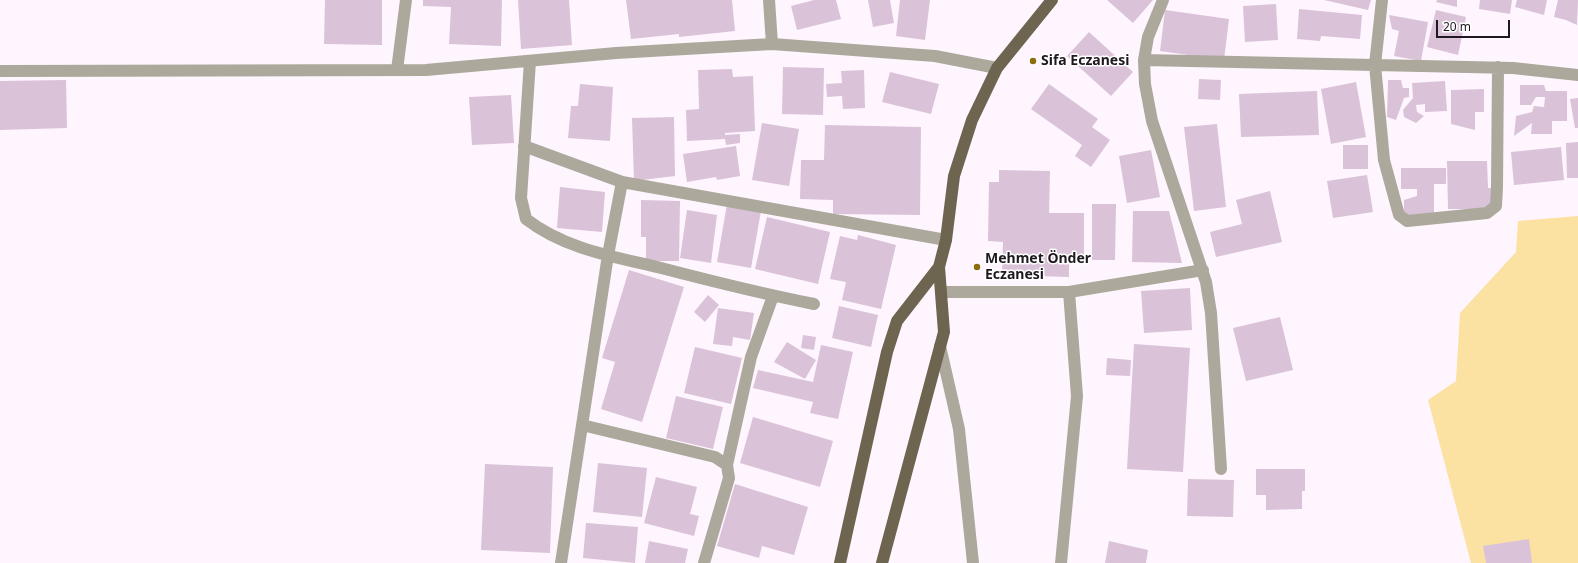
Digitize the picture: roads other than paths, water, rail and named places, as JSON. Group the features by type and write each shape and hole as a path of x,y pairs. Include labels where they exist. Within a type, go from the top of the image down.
{"main road":[{"path":"840,563 889,346 897,321 938,267 946,240 954,176 972,120 997,68 1052,0"},
{"path":"882,563 944,332 938,267"}],"street":[{"path":"397,70 406,0"},
{"path":"769,0 772,44"},
{"path":"1164,0 1148,37 1144,60 1145,84 1152,121 1203,270 1212,313 1221,469"},
{"path":"1382,0 1375,65 1384,160 1399,215 1407,221 1487,213 1496,206 1498,67"},
{"path":"0,71 426,70 616,53 772,44 935,56 997,68"},
{"path":"1144,60 1498,67 1578,75"},
{"path":"530,61 521,198 526,219 538,229 575,247 773,296 814,304"},
{"path":"524,146 622,182 946,240"},
{"path":"561,563 608,255 622,182"},
{"path":"941,292 1069,292 1203,270"},
{"path":"1061,563 1077,396 1069,292"},
{"path":"704,563 729,478 726,464 751,357 773,296"},
{"path":"940,346 959,429 974,563"},
{"path":"582,425 714,457 726,464"}],"place":[{"name":"Sifa Eczanesi","path":"1033,61"},
{"name":"Mehmet Önder Eczanesi","path":"977,267"}]}
